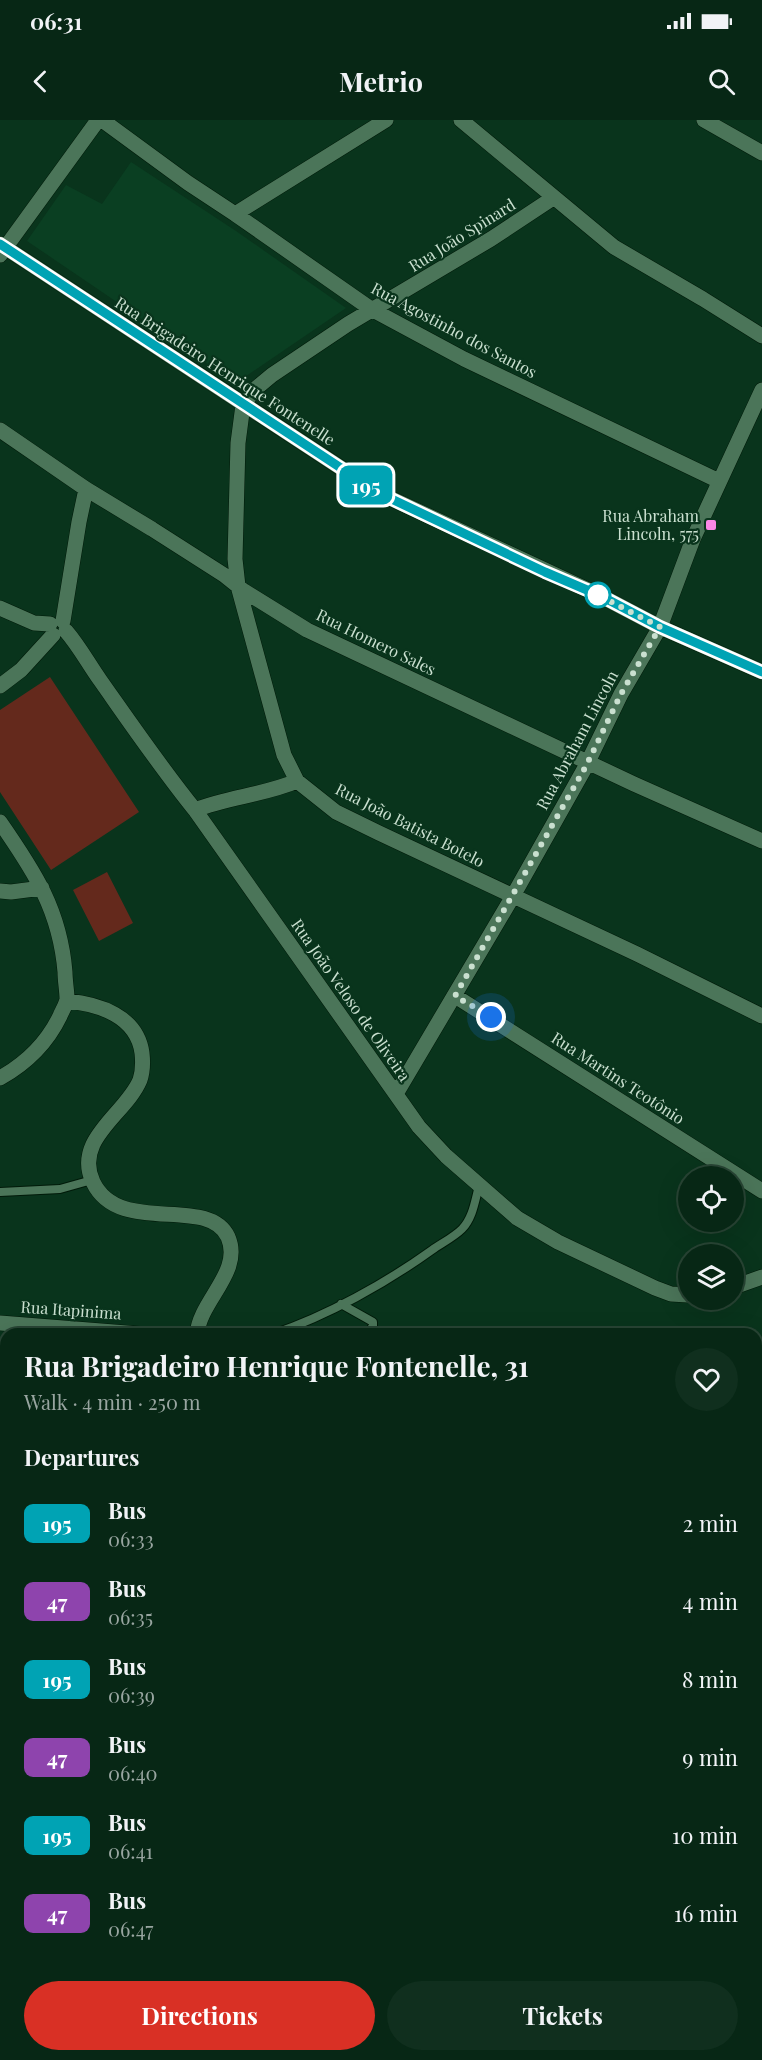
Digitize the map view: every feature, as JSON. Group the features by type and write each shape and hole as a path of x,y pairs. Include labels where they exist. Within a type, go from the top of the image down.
{"street":[{"path":"2,249 98,120"},
{"name":"Rua Agostinho dos Santos","path":"102,120 188,183 371,309 464,359 718,481"},
{"path":"236,214 387,120"},
{"path":"460,120 614,247 762,336"},
{"path":"704,120 762,153"},
{"name":"Rua João Spinard","path":"243,405 254,390 272,375 371,309 491,239 553,198"},
{"name":"Rua Brigadeiro Henrique Fontenelle","path":"2,249 379,493 601,596 660,627 762,672"},
{"name":"Rua Abraham Lincoln","path":"396,1094 513,896 588,762 621,694 660,627 693,538 762,390"},
{"name":"Rua João Batista Botelo","path":"243,405 238,443 235,559 237,586 284,755 297,781 336,812 762,1016"},
{"name":"Rua Homero Sales","path":"0,430 86,489 307,630 762,841"},
{"path":"0,686 21,670 58,628 86,489"},
{"path":"0,608 18,618 58,628"},
{"name":"Rua João Veloso de Oliveira","path":"58,628 78,644 96,674 419,1127 479,1186 518,1218 558,1242 656,1288 678,1294"},
{"path":"195,810 284,787 297,781"},
{"path":"0,822 27,861 55,916 63,948 67,1001 43,1044 17,1069 0,1078"},
{"path":"0,891 42,888"},
{"name":"Rua Martins Teotônio","path":"455,996 762,1191"},
{"path":"67,1001 83,1002 108,1010 131,1026 141,1046 143,1064 140,1081 99,1133 92,1147 88,1166 92,1180 100,1194 115,1206 143,1212 205,1218 219,1225 228,1238 231,1256 226,1274 206,1306 198,1328"},
{"path":"744,1283 762,1277"},
{"name":"Rua Itapinima","path":"0,1323 27,1328"}],"lane":[{"path":"0,1192 60,1189 92,1180"},
{"path":"290,1328 390,1279 463,1228 472,1212 479,1186"},
{"path":"341,1304 373,1322 372,1328"}],"shaded area":[{"path":"131,162 236,231 346,308 236,383 27,241 66,185 102,204"}],"green space":[{"path":"50,677 139,812 51,870 0,792 0,710"},
{"path":"107,872 133,923 99,941 73,890"}],"bus line":[{"name":"195","path":"0,244 379,493 601,596 660,627 762,672"}],"place":[{"name":"Rua Abraham Lincoln, 575","path":"711,525"}],"route":[{"path":"491,1017 455,996 586,766 621,694 660,627 598,595"}]}
